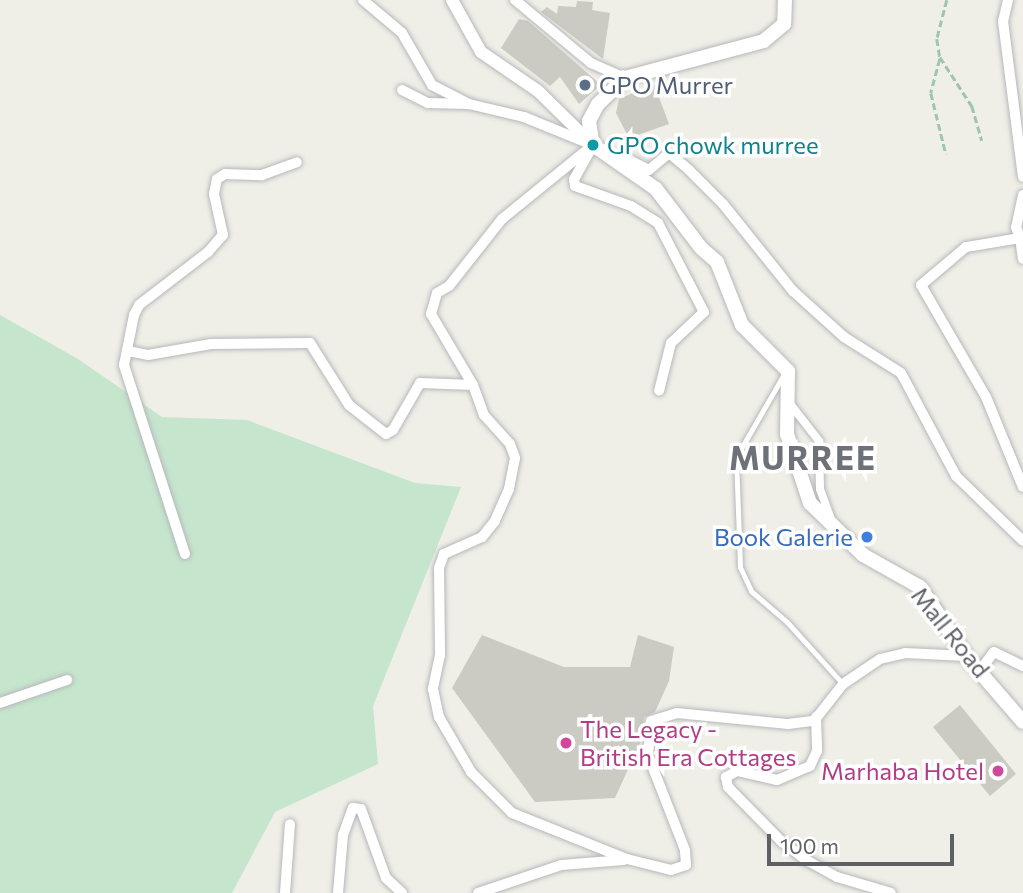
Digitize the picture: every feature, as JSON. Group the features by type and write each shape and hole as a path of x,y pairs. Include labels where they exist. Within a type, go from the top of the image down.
{"main road":[{"path":"593,145 589,121 598,104 625,78 764,41 783,24 785,0"},
{"name":"Mall Road","path":"593,145 612,161 656,189 680,217 701,248 717,262 742,325 787,377 787,434 810,503 863,555 920,587 966,656 981,669 1023,722"}],"street":[{"path":"363,0 402,33 432,85 469,104"},
{"path":"452,0 481,52 538,91 593,145"},
{"path":"515,0 592,63 625,78"},
{"path":"1008,0 1003,21 1023,177"},
{"path":"402,90 428,103 469,104 524,117 593,145"},
{"path":"593,145 502,219 449,286 437,293 431,314 473,385 484,415 510,444 515,458 509,489 495,520 482,537 444,554 439,568 440,654 433,689 439,717 471,772 512,813 627,859 671,870 686,865 685,850 649,755 651,721 677,713 788,724 816,717 843,684 880,659 905,653 966,656"},
{"path":"593,145 574,179 575,186 631,205 658,223 704,312 671,343 659,391"},
{"path":"612,161 631,161 649,170 669,153 689,170 723,204 793,291 844,337 901,373 956,476 983,508 1023,541"},
{"path":"185,554 124,365 139,305 208,253 223,235 214,194 217,179 225,174 262,175 298,162"},
{"path":"1023,195 1017,227 1023,259"},
{"path":"1020,238 966,247 920,285 986,397 1023,487"},
{"path":"128,351 148,355 211,344 310,343 349,405 386,434 393,430 420,383 473,385"},
{"name":"Mall Road","path":"787,377 792,409 819,441 820,489 835,529"},
{"path":"981,669 994,652 1023,666"},
{"path":"0,703 67,680"},
{"path":"816,717 817,751 810,766 777,780 737,771 726,777 728,787 808,861 837,877 891,893"},
{"path":"338,893 345,825 353,808 361,809 386,878 402,893"},
{"path":"285,893 290,824"},
{"path":"478,893 561,864 627,859"}],"lane":[{"path":"787,377 736,457 740,568 751,591 788,622 843,684"}],"path":[{"path":"946,154 931,93 940,57 937,39 947,0"},
{"path":"940,57 972,106 982,141"}],"green space":[{"path":"0,315 78,359 162,417 247,420 415,483 461,487 373,706 378,764 275,812 232,893 0,893"}],"building":[{"path":"577,1 593,2 592,10 610,13 603,59 541,12 547,7 557,14 558,6 576,7"},
{"path":"519,19 528,21 601,85 579,104 560,77 550,86 501,48"},
{"path":"654,84 669,124 629,138 616,113 619,99"},
{"name":"The Legacy - British Era Cottages","path":"482,635 564,667 630,667 638,635 674,647 669,681 655,712 644,717 641,741 615,798 535,802 452,688"},
{"path":"960,705 1016,774 990,796 933,727"}],"place":[{"name":"GPO Murrer","path":"585,85"},
{"name":"GPO chowk murree","path":"593,145"},
{"name":"Book Galerie","path":"867,537"},
{"name":"The Legacy - British Era Cottages","path":"566,743"},
{"name":"Marhaba Hotel","path":"998,771"}],"district":[{"name":"MURREE","path":"803,457"}]}
